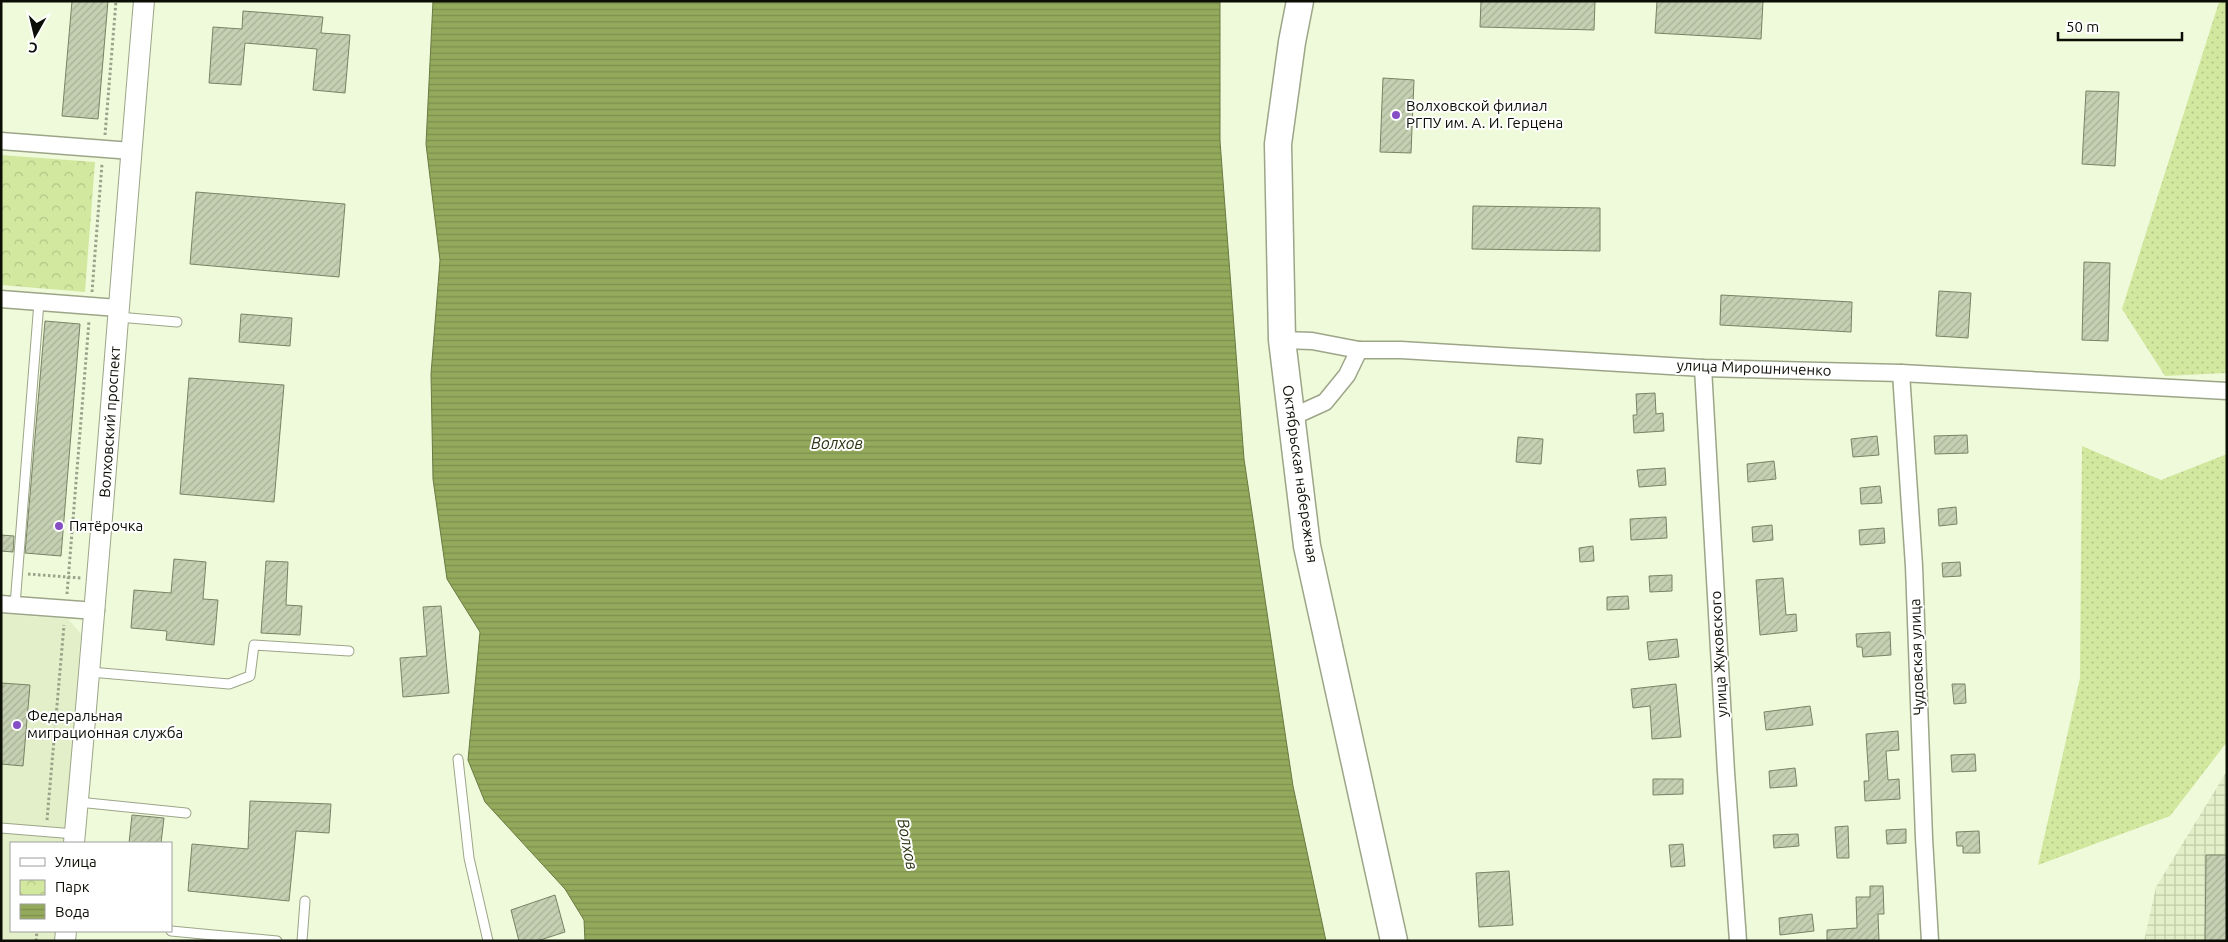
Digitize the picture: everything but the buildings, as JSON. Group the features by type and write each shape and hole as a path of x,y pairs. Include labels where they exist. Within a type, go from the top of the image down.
{"main road":[{"name":"Октябрьская набережная","path":"1300,1 1292,42 1278,144 1282,340 1307,546 1394,941"}],"street":[{"name":"Волховский проспект","path":"74,838 96,611 118,312 144,1"},
{"path":"1,141 132,151"},
{"path":"1,299 90,306 118,312"},
{"name":"улица Мирошниченко","path":"1282,340 1312,341 1359,350 1411,351 1703,368 1902,373 2227,391"},
{"path":"1292,417 1325,402 1346,375 1359,350"},
{"name":"улица Жуковского","path":"1703,368 1738,941"},
{"name":"Чудовская улица","path":"1902,373 1914,566 1924,838 1930,941"},
{"path":"8,604 96,611"}],"lane":[{"path":"8,604 17,574 39,302"},
{"path":"118,312 177,322"},
{"path":"90,672 229,684 250,676 254,645 349,651"},
{"path":"458,759 469,858 488,941"},
{"path":"78,802 186,813"},
{"path":"1,828 46,831 74,838"},
{"path":"302,941 305,902"},
{"path":"172,931 277,941"}],"path":[{"path":"46,831 116,1"},
{"path":"17,574 98,580"}],"shaded area":[{"path":"1,614 68,619 81,634 64,842 10,842 10,932 57,932 57,941 1,941"},
{"path":"2227,771 2227,941 2144,941 2156,887"}],"green space":[{"path":"2227,1 2227,373 2165,376 2122,309 2219,2"},
{"path":"1,155 95,162 85,292 1,285"},
{"path":"2082,446 2161,480 2227,454 2227,742 2170,816 2038,865 2080,678"}],"water":[{"name":"Волхов","path":"433,1 1220,1 1220,141 1244,459 1293,786 1326,941 585,941 584,920 565,889 485,802 468,760 480,632 447,579 433,479 431,374 440,260 426,144"}],"place":[{"name":"Волховской филиал РГПУ им. А. И. Герцена","path":"1396,115"},
{"name":"Пятёрочка","path":"59,526"},
{"name":"Федеральная миграционная служба","path":"17,725"}]}
